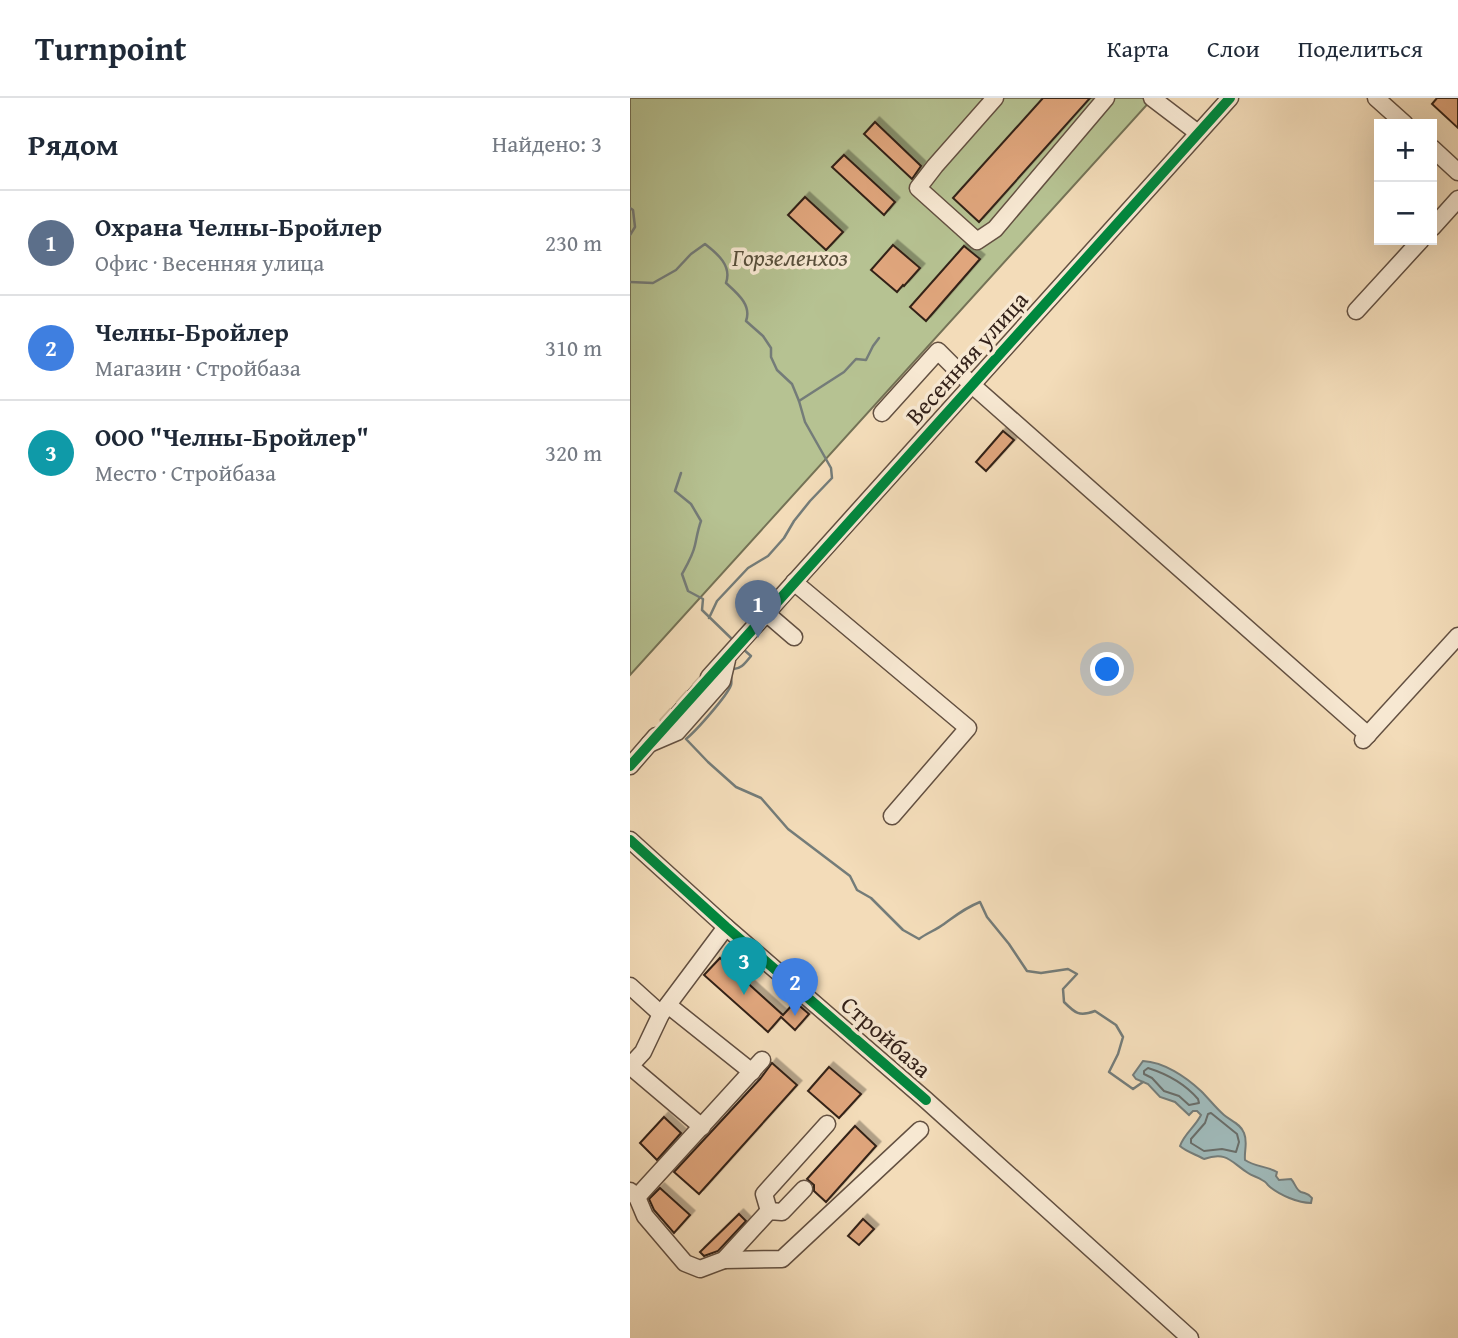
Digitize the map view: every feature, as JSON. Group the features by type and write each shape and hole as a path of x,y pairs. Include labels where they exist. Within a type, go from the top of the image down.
{"street":[{"path":"995,98 918,188 977,241 995,229 1105,98"},
{"path":"1152,98 1198,133"},
{"name":"Весенняя улица","path":"709,677 1230,98"},
{"path":"1376,98 1399,119"},
{"path":"1437,153 1458,172"},
{"path":"1437,222 1458,199"},
{"path":"1356,312 1416,245"},
{"path":"882,413 938,352 1365,738 1458,636"},
{"path":"794,582 968,728 892,816"},
{"path":"762,617 790,641"},
{"path":"649,744 677,732 722,681 732,651"},
{"path":"630,766 663,728"},
{"name":"Стройбаза","path":"630,840 926,1100 1190,1338"},
{"path":"702,1127 630,1066 643,1052 665,1010 726,927"},
{"path":"630,986 757,1066 702,1127 634,1194 645,1216 685,1263 700,1269 724,1260 782,1259 920,1130"},
{"path":"769,1211 764,1194 827,1124"},
{"path":"769,1211 782,1212 804,1189"},
{"path":"724,1260 769,1211"}],"green space":[{"name":"Горзеленхоз","path":"630,98 1153,98 630,675"}],"water":[{"path":"1143,1061 1167,1067 1201,1091 1243,1130 1246,1140 1245,1160 1277,1172 1279,1180 1291,1179 1299,1191 1312,1198 1311,1203 1279,1193 1224,1157 1204,1159 1180,1146 1201,1115 1193,1111 1189,1115 1175,1102 1160,1097 1148,1084 1136,1079 1133,1075"}],"building":[{"path":"1043,98 1090,98 979,222 953,198"},
{"path":"1437,98 1458,98 1458,128 1432,104"},
{"path":"875,122 921,166 912,179 864,134"},
{"path":"844,155 895,202 884,215 832,167"},
{"path":"805,197 843,232 826,250 788,215"},
{"path":"893,245 920,268 897,292 871,270"},
{"path":"964,246 980,259 926,321 910,307"},
{"path":"1003,431 1014,440 986,471 976,462"},
{"path":"699,679 704,686 671,723 666,725 661,721"},
{"path":"720,958 783,1015 795,1002 809,1014 795,1030 781,1017 768,1032 704,975"},
{"path":"772,1063 797,1085 699,1194 674,1172"},
{"path":"829,1067 861,1094 839,1118 808,1091"},
{"path":"664,1117 681,1133 657,1160 640,1143"},
{"path":"855,1126 876,1146 826,1202 814,1191 814,1185 807,1179"},
{"path":"660,1188 690,1215 674,1233 654,1210 649,1199"},
{"path":"739,1214 746,1221 718,1251 704,1256 700,1252"},
{"path":"863,1219 874,1229 859,1245 848,1236"}],"waterway":[{"path":"630,208 633,210 635,227 630,235"},
{"path":"630,282 653,283 676,270 705,244 715,252 727,271 726,283 745,305 746,321 763,336 771,348 771,357 777,370 792,384 805,422 831,468 832,478 810,501 784,538 768,556 748,568 717,601 709,618"},
{"path":"799,401 844,372 856,359 866,360 879,338"},
{"path":"681,473 675,491 691,504 701,521 693,552 682,574 688,591 703,599 702,610 735,642"},
{"path":"732,669 741,667 751,656 743,649"},
{"path":"731,674 731,685 724,697 686,739 708,762 736,787 761,798 788,829 850,876 857,890 871,898 903,930 919,939 980,902 987,917 1027,971 1041,973 1068,969 1077,974 1063,989 1064,1002 1078,1013 1095,1011 1116,1025 1123,1037 1109,1072 1133,1089 1143,1082"}],"tunnel":[{"path":"665,725 709,677"}],"cycle path":[{"path":"630,766 1230,98"},
{"path":"630,840 926,1100"}],"place":[{"name":"Охрана Челны-Бройлер","path":"758,638"},
{"name":"ООО \"Челны-Бройлер\"","path":"744,995"},
{"name":"Челны-Бройлер","path":"795,1016"}]}
